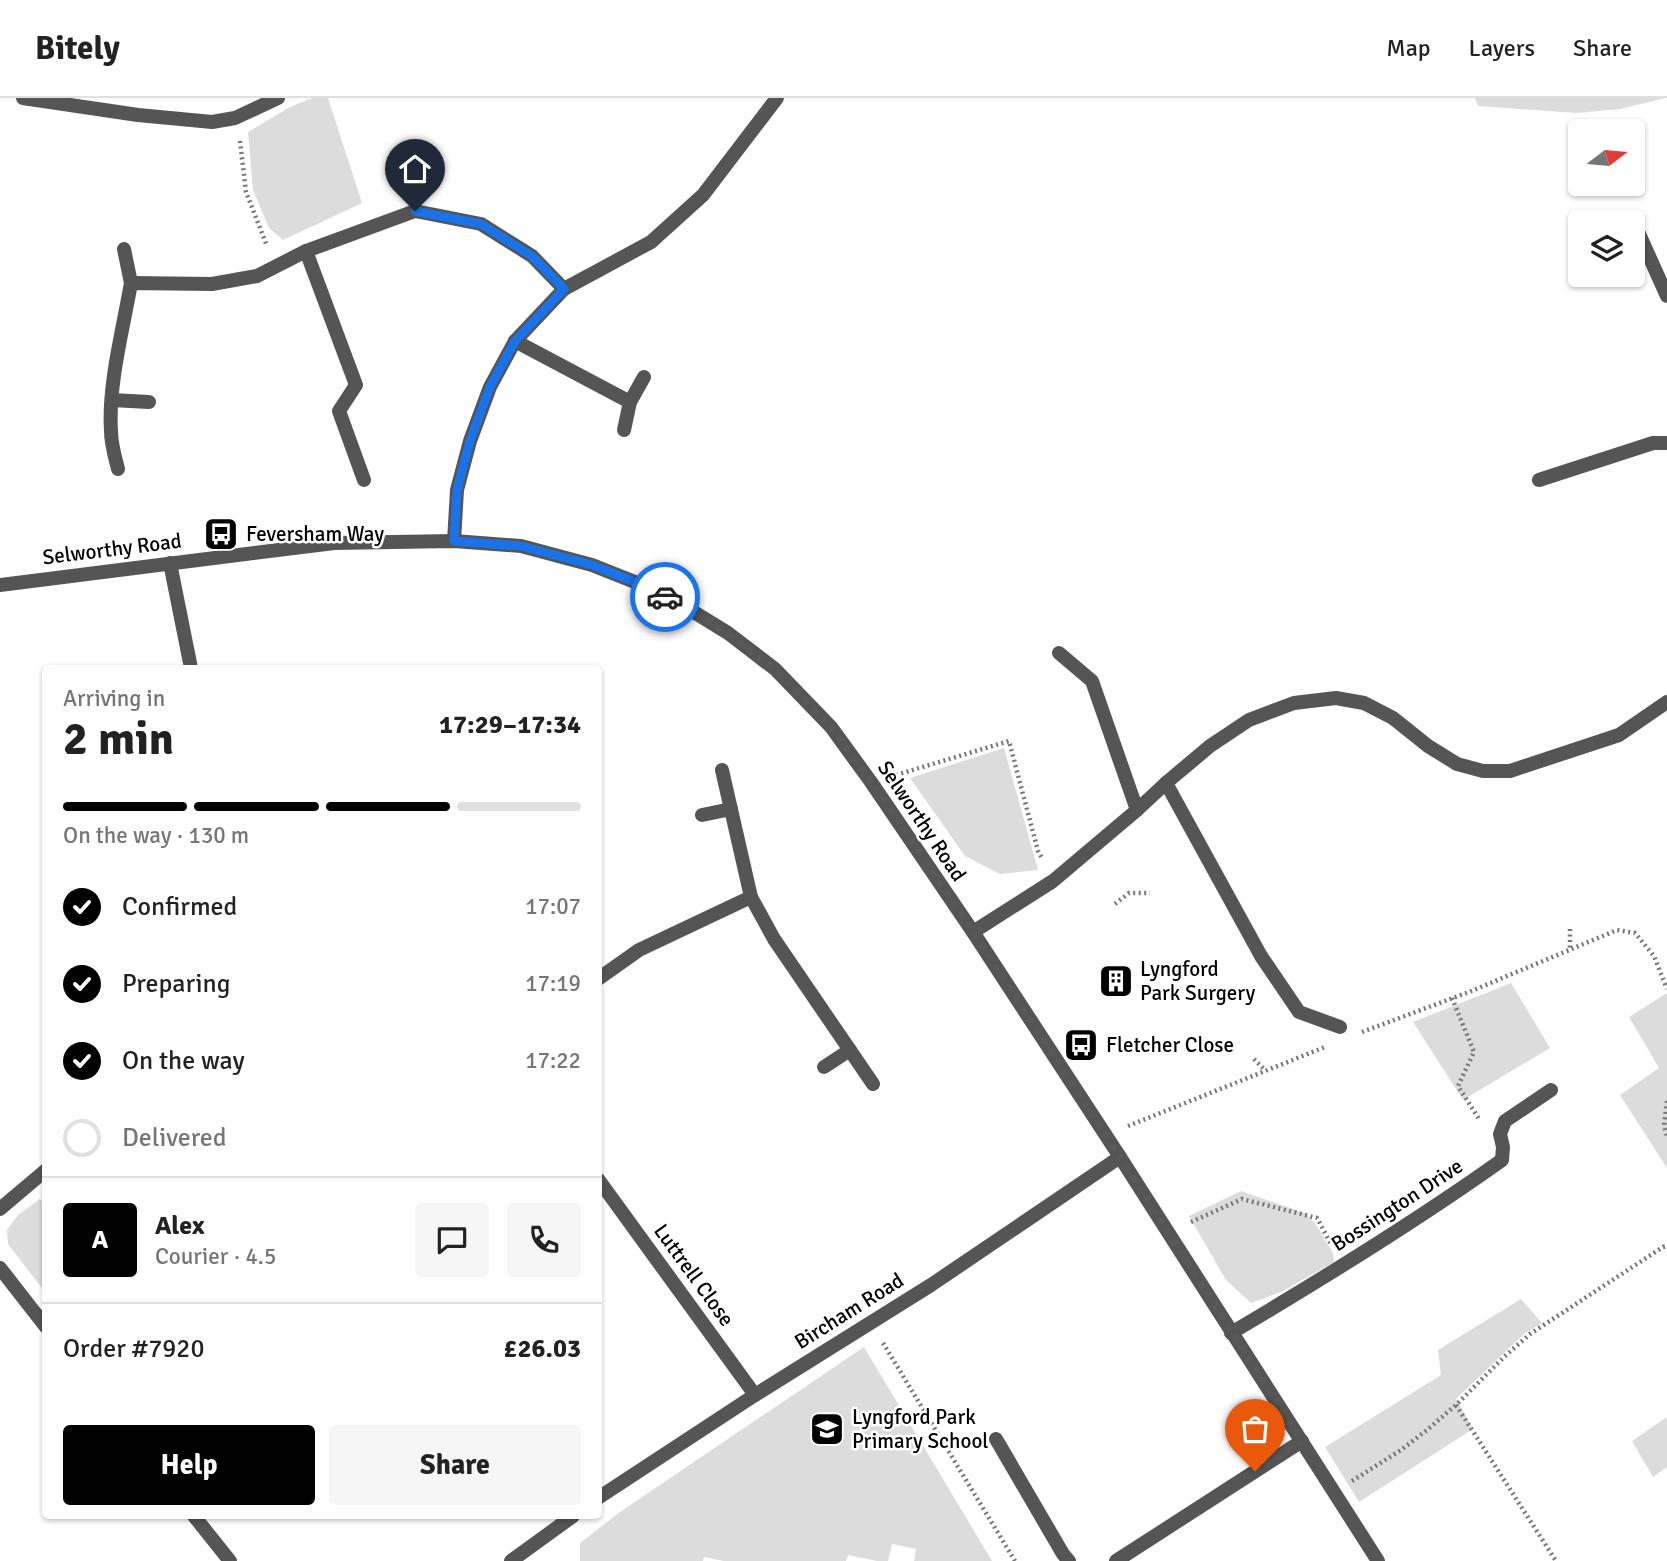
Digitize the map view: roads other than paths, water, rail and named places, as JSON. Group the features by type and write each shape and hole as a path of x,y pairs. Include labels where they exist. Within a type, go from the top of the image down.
{"street":[{"path":"23,98 212,122 235,118 278,98"},
{"path":"454,541 457,490 470,441 490,387 515,341 564,289 651,242 703,195 777,98"},
{"path":"131,283 212,284 257,276 306,251 415,211 481,224 532,256 564,289"},
{"path":"1645,247 1667,296"},
{"path":"118,469 111,433 115,370 131,283 124,249"},
{"path":"306,251 356,384 339,411 364,480"},
{"path":"515,341 630,402"},
{"path":"624,430 630,402 644,377"},
{"path":"113,400 149,402"},
{"path":"1539,480 1653,443 1667,443"},
{"name":"Selworthy Road","path":"0,585 334,543 454,541 521,546 592,565 645,586 728,633 775,669 831,727 872,782 973,932 1120,1157"},
{"path":"170,563 190,665"},
{"path":"1059,653 1092,681 1137,810"},
{"path":"973,932 1053,881 1210,746 1249,720 1294,703 1336,698 1364,703 1393,718 1428,747 1457,764 1483,771 1510,771 1619,736 1667,702"},
{"path":"722,769 751,897 774,939 873,1084"},
{"path":"1167,783 1261,956 1299,1012 1340,1027"},
{"path":"702,816 731,809"},
{"path":"602,976 639,950 751,897"},
{"path":"824,1068 850,1050"},
{"name":"Bossington Drive","path":"1231,1333 1344,1265 1458,1192 1502,1160 1500,1134 1505,1121 1551,1090"},
{"path":"1120,1157 1378,1561"},
{"name":"Bircham Road","path":"602,1495 942,1277 1120,1157"},
{"path":"0,1209 42,1173"},
{"name":"Luttrell Close","path":"602,1185 755,1395"},
{"path":"0,1268 42,1322"},
{"path":"996,1439 1069,1561"},
{"path":"1116,1561 1302,1441"},
{"path":"196,1519 230,1561"},
{"path":"510,1561 569,1519"}],"place":[{"name":"Feversham Way","path":"221,534"},
{"name":"Lyngford Park Surgery","path":"1116,981"},
{"name":"Fletcher Close","path":"1081,1045"},
{"name":"Lyngford Park Primary School","path":"827,1429"}]}
